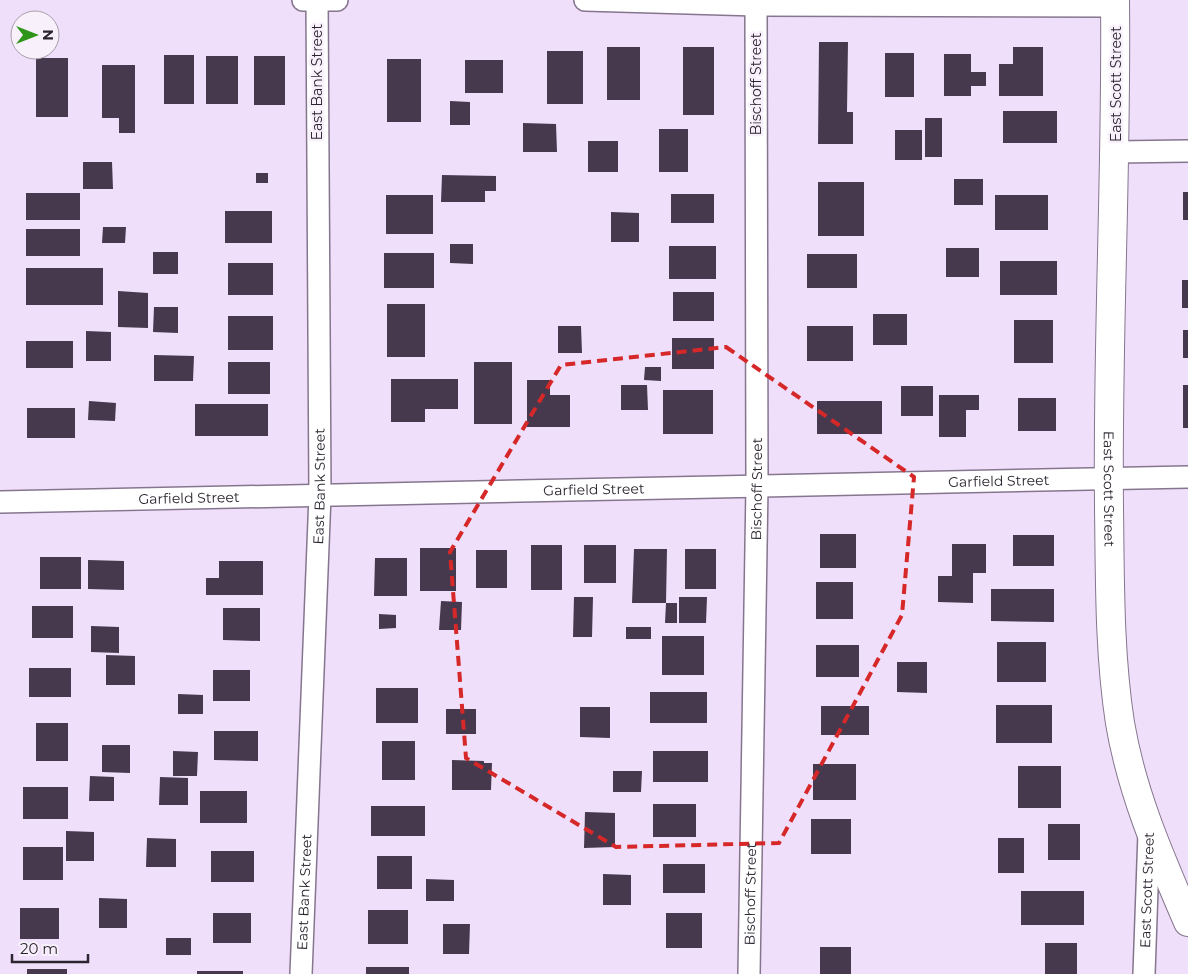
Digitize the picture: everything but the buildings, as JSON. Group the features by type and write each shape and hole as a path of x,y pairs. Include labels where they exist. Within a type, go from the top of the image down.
{"main road":[{"name":"East Scott Street","path":"1115,3 1116,152 1109,478 1111,615 1120,722 1132,779 1149,832"},
{"path":"1149,832 1188,922"}],"street":[{"path":"303,0 338,0"},
{"name":"East Bank Street","path":"301,974 320,495 317,0"},
{"path":"585,0 756,5 1115,3"},
{"name":"Bischoff Street","path":"749,974 757,486 756,5"},
{"path":"1116,152 1188,151"},
{"name":"Garfield Street","path":"0,502 1188,477"},
{"name":"East Scott Street","path":"1144,974 1149,832"}],"highlighted area":[{"path":"726,347 914,477 902,615 779,843 616,847 466,758 450,552 561,365"}]}
